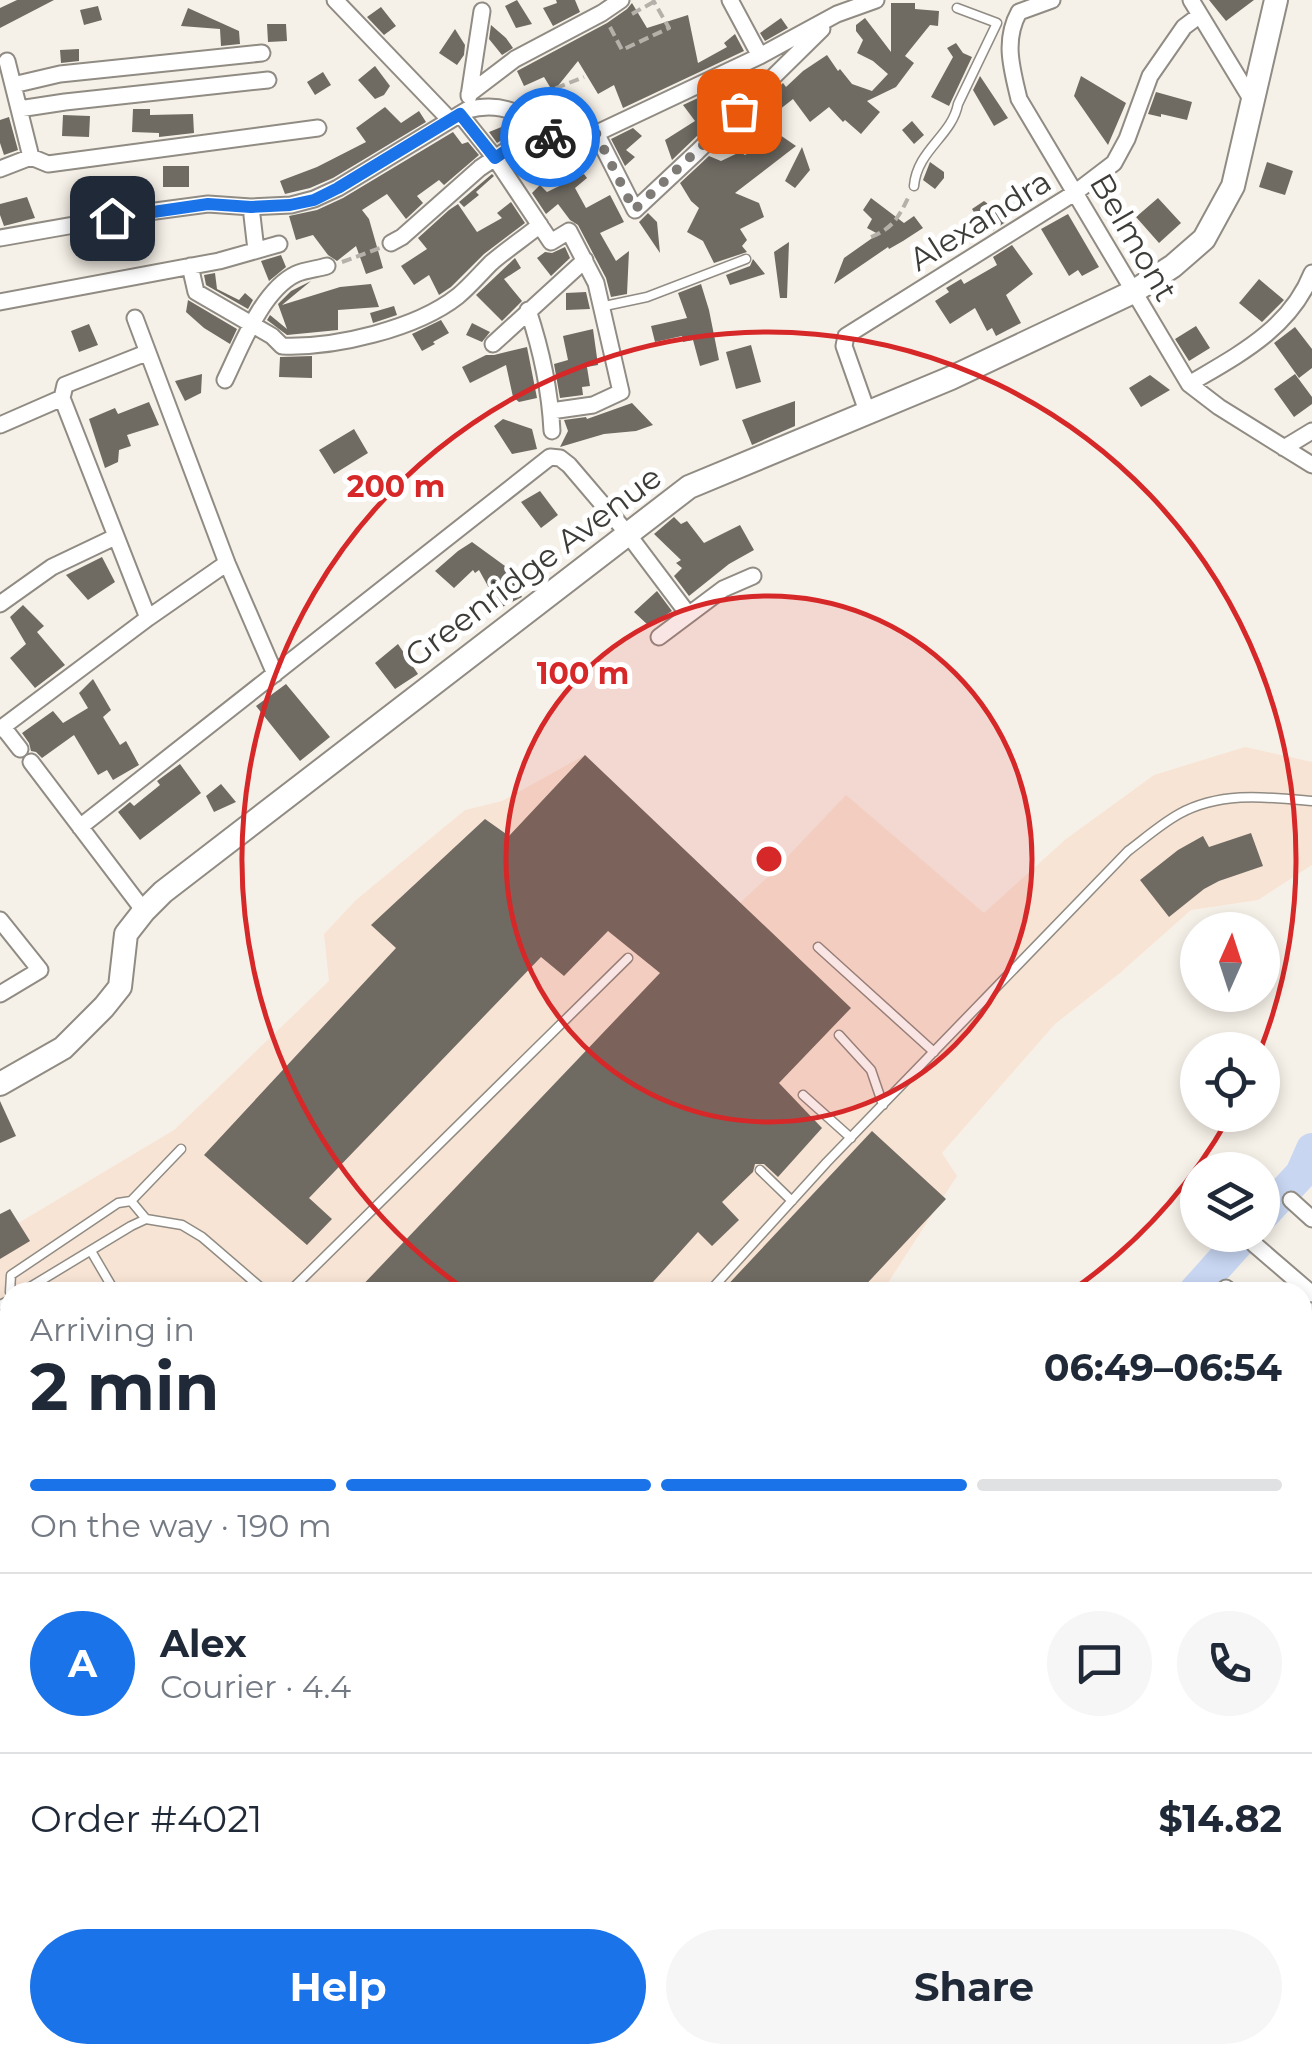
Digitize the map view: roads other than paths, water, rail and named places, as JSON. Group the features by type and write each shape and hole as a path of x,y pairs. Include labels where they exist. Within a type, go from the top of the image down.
{"street":[{"path":"335,0 462,110 551,242 569,231 585,260 596,283 621,392 593,405 551,411"},
{"path":"0,238 208,204 251,207 314,200 462,110 514,59 606,20 621,0"},
{"path":"730,0 760,56"},
{"path":"462,110 502,106 521,114 563,148 760,56 837,14 876,0"},
{"name":"Belmont","path":"1052,0 1019,12 1012,25 1010,60 1019,99 1190,384 1219,408 1312,465"},
{"path":"1190,0 1252,102"},
{"name":"Greenridge Avenue","path":"0,1084 63,1048 104,1008 120,987 126,934 144,911 179,880 689,487 951,378 1132,292 1173,266 1204,238 1233,186 1276,0"},
{"path":"462,110 482,11"},
{"path":"596,133 634,210 837,14"},
{"name":"Alexandra","path":"868,414 844,346 846,336 1076,192 1114,163 1150,76 1184,27 1200,15"},
{"path":"13,85 60,74 262,52"},
{"path":"7,61 31,158"},
{"path":"19,109 268,80"},
{"path":"0,169 31,158 48,164 318,128"},
{"path":"391,244 495,158 538,129"},
{"path":"251,207 256,250"},
{"path":"190,266 196,292 272,336 282,346 350,341 431,313 458,296 540,225"},
{"path":"0,302 190,266 279,244"},
{"path":"493,344 585,260"},
{"path":"225,380 252,325 280,284 298,273 328,266"},
{"path":"1190,384 1263,340 1304,292 1312,273"},
{"path":"528,310 537,336 552,431"},
{"path":"134,318 227,563 274,674"},
{"path":"146,352 65,385 62,398 148,618"},
{"path":"0,425 62,398"},
{"path":"1284,448 1312,430"},
{"path":"80,827 550,457 570,465 688,614"},
{"path":"0,604 52,567 116,537"},
{"path":"144,911 2,728 227,563"},
{"path":"658,638 723,590 753,576"},
{"path":"0,920 40,970 0,994"},
{"path":"1290,1200 1312,1218"},
{"path":"1263,1252 1298,1282"}],"lane":[{"path":"914,186 921,160 956,115 997,24 957,8"},
{"path":"600,307 646,297 746,258"},
{"path":"718,1282 1128,851 1180,814 1212,802 1252,796 1312,801"},
{"path":"818,948 934,1052"},
{"path":"299,1282 628,958"},
{"path":"839,1035 872,1070 883,1105"},
{"path":"802,1095 851,1138"},
{"path":"11,1282 11,1275 94,1217 118,1202 131,1201 181,1149"},
{"path":"760,1170 792,1202"},
{"path":"131,1201 146,1219"},
{"path":"39,1282 146,1219 182,1224 254,1282"},
{"path":"91,1251 110,1282"}],"waterway":[{"path":"1280,1197 1301,1174 1312,1149"},
{"path":"1203,1282 1230,1252"}]}
